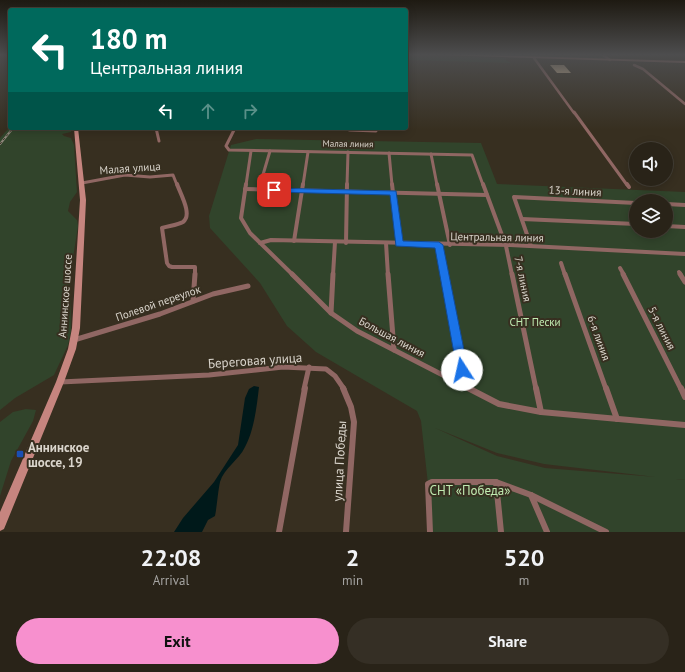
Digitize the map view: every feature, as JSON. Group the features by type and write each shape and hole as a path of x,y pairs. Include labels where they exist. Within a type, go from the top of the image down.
{"main road":[{"name":"Аннинское шоссе","path":"0,525 60,382 74,340 83,208 76,130"}],"street":[{"path":"550,80 629,187"},
{"path":"656,80 685,104"},
{"path":"156,130 159,141"},
{"name":"Малая линия","path":"233,130 226,146 229,150 472,155"},
{"path":"370,130 376,131"},
{"name":"Большая линия","path":"251,151 241,218 250,233 331,313 357,331 499,404 541,412 685,425"},
{"path":"259,190 270,151"},
{"path":"294,241 308,152"},
{"path":"346,243 348,152"},
{"path":"389,153 399,244"},
{"path":"431,154 450,245"},
{"name":"7-я линия","path":"472,155 506,246 541,412"},
{"name":"Малая улица","path":"82,183 125,175 173,175 188,212 187,218 183,222 162,228 167,263 169,266 173,267 191,266 196,268 194,301"},
{"path":"245,189 487,195"},
{"name":"13-я линия","path":"522,219 514,197 629,203"},
{"path":"673,204 685,205"},
{"path":"531,246 522,219 629,224"},
{"path":"673,226 685,227"},
{"name":"Центральная линия","path":"260,243 270,240 439,245 510,245 685,254"},
{"path":"331,313 335,242"},
{"path":"386,243 394,350"},
{"path":"439,245 465,386"},
{"name":"6-я линия","path":"561,263 618,419"},
{"name":"5-я линия","path":"620,268 685,397"},
{"path":"679,272 685,282"},
{"name":"Полевой переулок","path":"74,340 160,314 213,294 248,286"},
{"name":"Береговая улица","path":"60,382 209,375 283,367 310,367 297,425 279,532"},
{"name":"улица Победы","path":"310,367 326,369 331,372 340,384 353,412 354,428 346,532"},
{"path":"430,532 428,484 432,482 460,480 496,482 514,488 606,532"},
{"path":"496,482 501,532"},
{"path":"531,495 547,532"}],"green space":[{"path":"8,129 72,130 71,132 62,134 71,138 74,145 77,192 70,202 68,211 77,220 78,226 70,277 71,331 68,345 54,375 15,398 0,410 0,138"},
{"name":"СНТ Пески","path":"256,139 481,143 497,184 685,192 685,532 430,532 428,484 421,421 417,411 316,352 287,326 260,283 210,228 209,216 231,145","holes":["435,428 497,453 544,464 656,477 545,468 497,456"]},
{"path":"26,409 36,410 33,421 11,461 0,496 0,422 13,412"}],"water":[{"path":"254,386 259,387 255,418 251,433 242,452 222,477 219,486 215,516 208,520 202,532 174,532 183,518 214,482 238,445 245,398 249,389"}],"railway":[{"path":"0,144 11,130"}],"place":[{"name":"Аннинское шоссе, 19","path":"20,454"}],"route":[{"path":"274,190 393,193 399,244 439,245 462,370"}],"park label":[{"name":"СНТ «Победа»","path":"470,490"}]}
